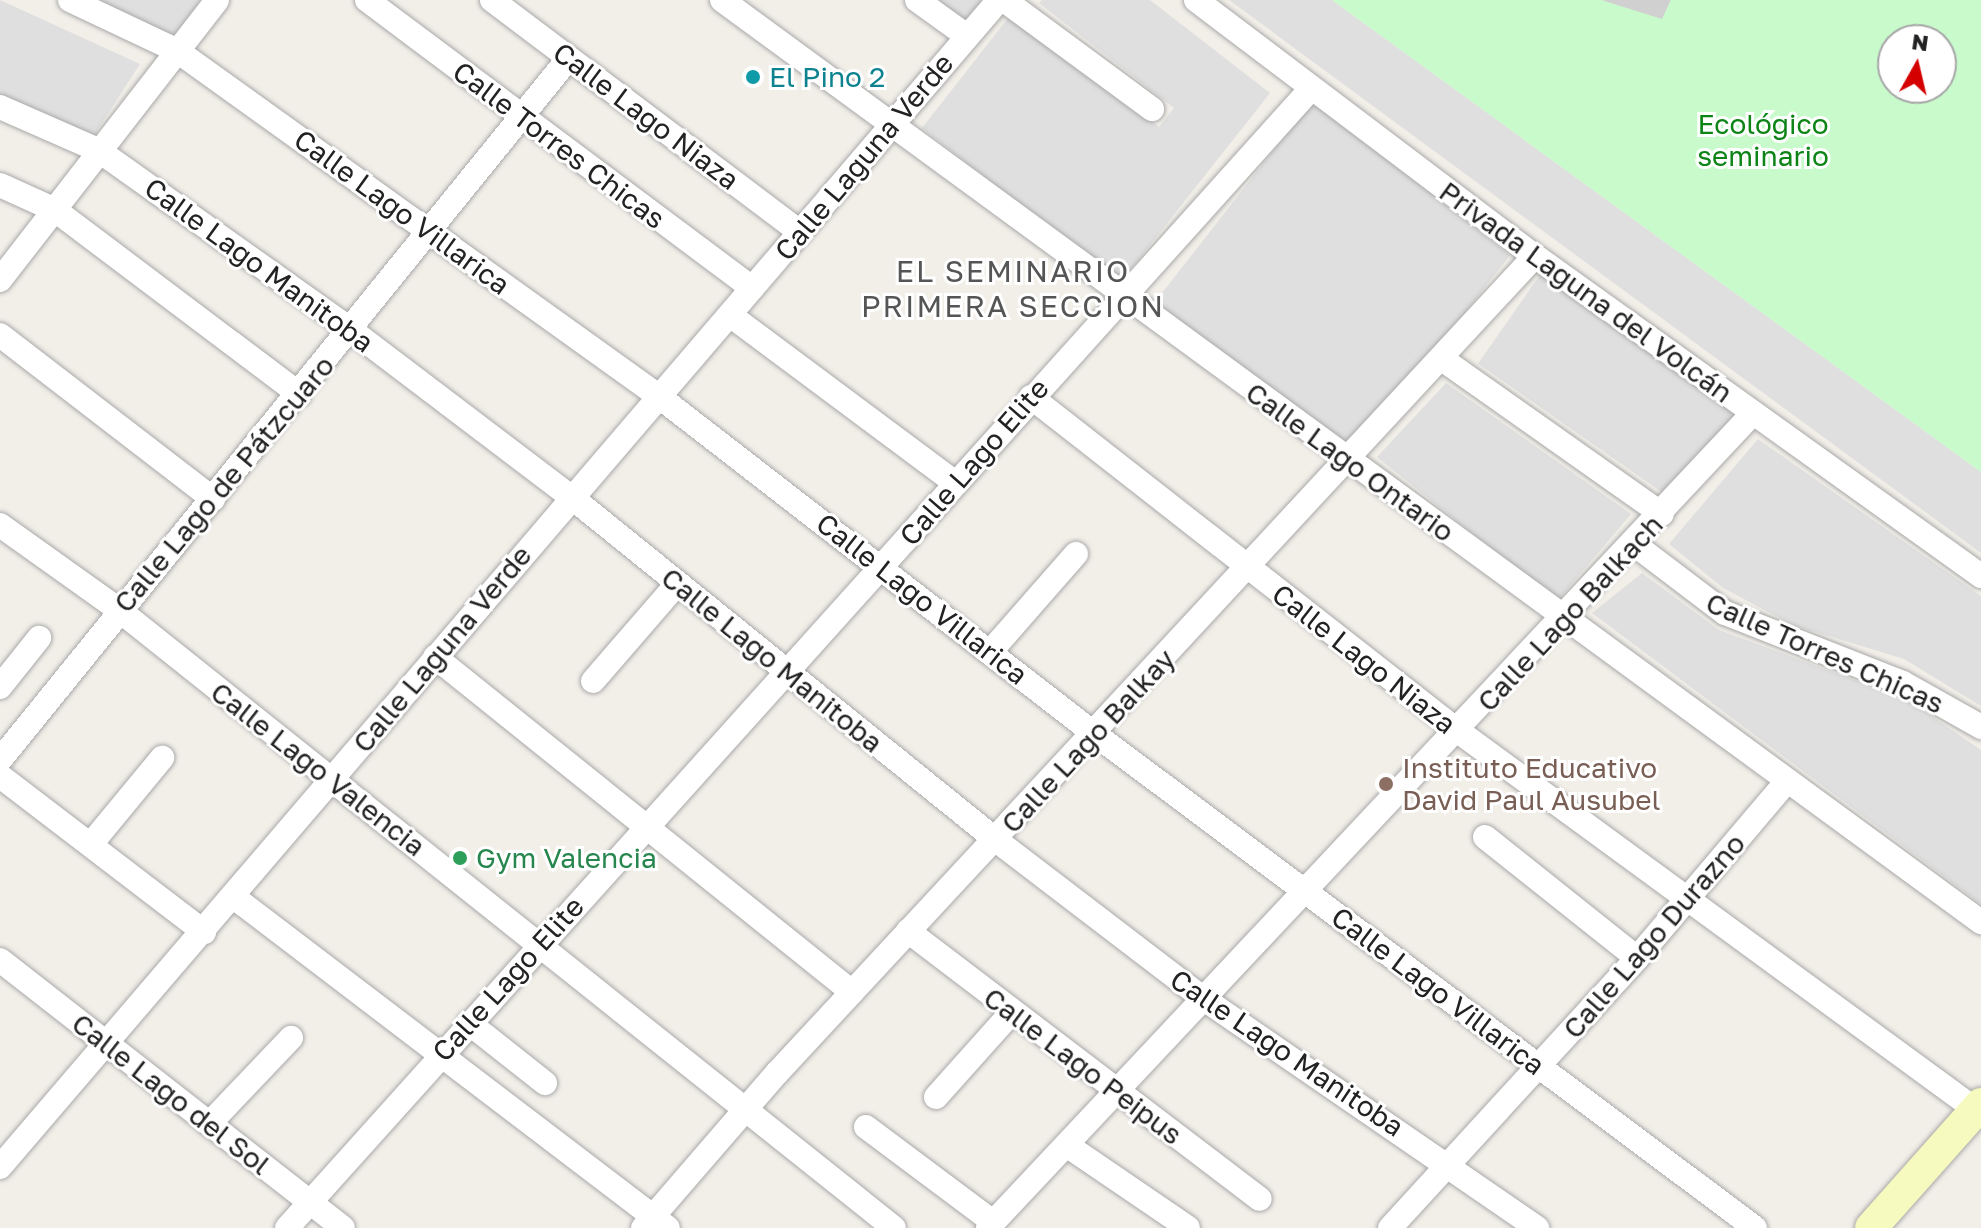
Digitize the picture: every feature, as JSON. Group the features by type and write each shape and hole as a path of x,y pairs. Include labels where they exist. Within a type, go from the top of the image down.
{"street":[{"name":"Calle Lago Villarica","path":"70,0 176,50 657,395 1096,735 1755,1228"},
{"path":"0,280 217,0"},
{"name":"Calle Torres Chicas","path":"367,0 521,119 752,288"},
{"name":"Calle Lago Niaza","path":"492,0 800,232"},
{"name":"Calle Lago Ontario","path":"722,0 1121,296 1981,922"},
{"path":"917,0 967,36"},
{"path":"1002,0 1152,109"},
{"name":"Calle Laguna Verde","path":"0,1167 235,898 570,496 730,315 891,123 1002,0"},
{"name":"Privada Laguna del Volcán","path":"1196,0 1310,90 1535,256 1981,576"},
{"name":"Calle Lago de Pátzcuaro","path":"0,760 568,59"},
{"name":"Calle Lago Elite","path":"287,1228 1121,296 1310,90"},
{"name":"Calle Lago Manitoba","path":"0,107 98,150 351,330 570,496 996,840 1201,997 1450,1165 1537,1228"},
{"path":"0,185 55,210 299,394"},
{"name":"Calle Lago Balkay","path":"655,1224 744,1110 908,931 1096,735 1535,256"},
{"path":"730,315 954,482"},
{"path":"0,335 213,499"},
{"path":"1442,359 1662,514"},
{"name":"Calle Lago Niaza","path":"1031,397 1458,731 1688,901 1978,1107"},
{"name":"Calle Lago Balkach","path":"990,1225 1068,1146 1201,997 1634,544 1753,413"},
{"name":"Calle Lago Valencia","path":"0,525 119,610 331,783 541,942 744,1110 894,1228"},
{"name":"Calle Torres Chicas","path":"1634,544 1725,613 1890,677 1981,727"},
{"path":"991,651 1076,554"},
{"path":"593,681 677,584"},
{"path":"0,687 39,638"},
{"path":"435,657 852,992"},
{"path":"91,844 162,758"},
{"path":"0,776 204,932"},
{"name":"Calle Lago Durazno","path":"1390,1228 1688,901 1786,782"},
{"path":"1485,837 1637,958"},
{"path":"235,898 655,1224"},
{"name":"Calle Lago Peipus","path":"908,931 1260,1199"},
{"name":"Calle Lago del Sol","path":"0,960 343,1228"},
{"path":"936,1097 1012,1012"},
{"path":"469,1023 545,1083"},
{"path":"209,1124 291,1038"},
{"path":"1871,1228 1978,1107"},
{"path":"866,1127 990,1225"},
{"path":"1068,1146 1188,1228"}],"shaded area":[{"path":"0,0 140,64 91,140 0,99"},
{"path":"85,0 201,0 170,42"},
{"path":"936,0 985,0 966,22"},
{"path":"1042,0 1150,0 1270,93 1120,283 922,128 1012,13 1159,127 1174,108 1039,3"},
{"path":"1229,0 1332,0 1981,472 1981,553"},
{"path":"1601,0 1671,0 1662,20"},
{"path":"1312,101 1510,256 1352,457 1154,303"},
{"path":"1540,275 1736,412 1674,501 1478,363"},
{"path":"1446,383 1631,514 1557,601 1377,457"},
{"path":"1758,439 1981,596 1981,706 1904,659 1793,625 1723,588 1669,544"},
{"path":"1642,573 1719,630 1908,700 1981,750 1981,904 1592,613"}],"green space":[{"name":"Ecológico seminario","path":"1332,0 1601,0 1662,19 1671,0 1981,0 1981,472"}],"place":[{"name":"El Pino 2","path":"753,77"},
{"name":"Instituto Educativo David Paul Ausubel","path":"1386,784"},
{"name":"Gym Valencia","path":"460,858"}],"district":[{"name":"EL SEMINARIO PRIMERA SECCION","path":"1013,288"}]}
